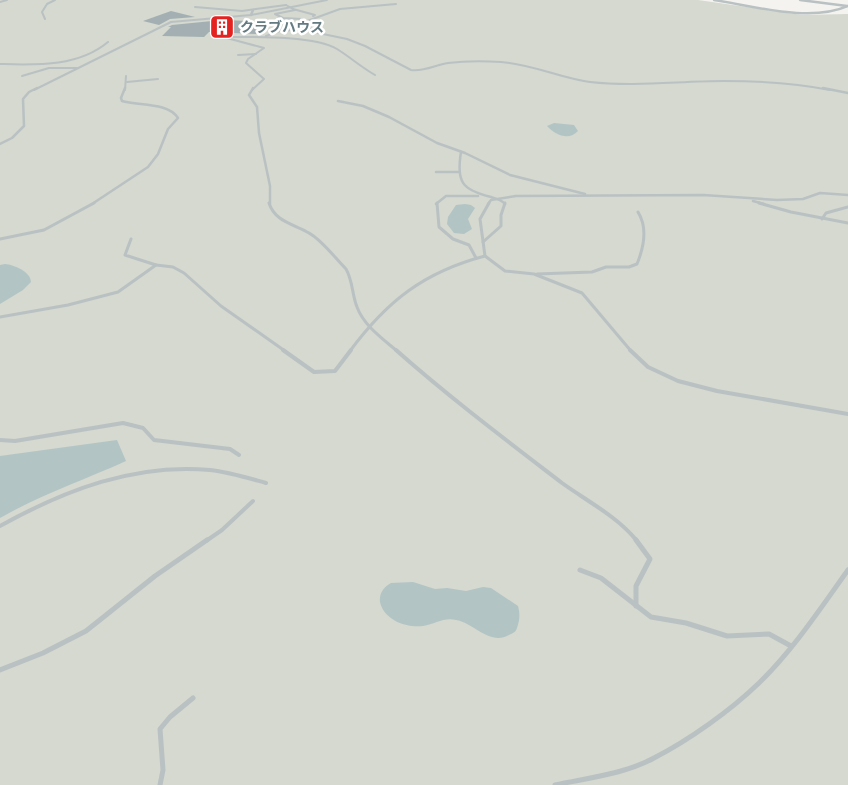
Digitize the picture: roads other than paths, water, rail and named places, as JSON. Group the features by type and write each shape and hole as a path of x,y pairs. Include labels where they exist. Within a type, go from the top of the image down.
{"street":[{"path":"714,0 809,13 842,10 848,6"},
{"path":"800,0 848,6"},
{"path":"251,15 253,10"}],"lane":[{"path":"0,2 7,0"},
{"path":"45,19 42,12 48,4 55,0"},
{"path":"309,0 318,2"},
{"path":"0,144 12,138 24,126 23,99 29,92 171,22 251,15 327,0"},
{"path":"283,31 296,23 340,10 396,4"},
{"path":"195,7 253,10 286,5 315,15 298,20 283,18 274,14 294,9"},
{"path":"296,23 301,28"},
{"path":"261,36 301,28 358,42 411,70 419,71 448,63 501,62 520,64 559,76 598,82 724,81 806,85 848,93"},
{"path":"375,75 357,65 341,51 329,45 299,39 261,36 224,37 264,48 246,63 264,80 250,91 249,95 257,107 259,133 270,186 269,202 271,208 284,222 310,233 349,274 357,308 370,327 425,376 564,484 628,530 650,559 635,585 634,597 636,606"},
{"path":"0,64 48,64 70,60 93,53 108,42"},
{"path":"238,55 257,54"},
{"path":"22,76 50,68 77,68"},
{"path":"0,239 44,230 57,224 131,179 153,161 168,129 178,118 178,114 174,110 133,105 122,101 121,98 127,82 126,76"},
{"path":"127,82 158,78"},
{"path":"338,101 356,104 380,114 437,143 510,175 592,195"},
{"path":"461,152 459,172 461,184 483,196"},
{"path":"436,172 459,172"},
{"path":"638,212 641,216 644,230 642,253 637,264 629,267 606,268 592,272 534,274 505,271 485,256 480,219 491,200 516,196 703,195 803,200 820,193 848,195"},
{"path":"476,258 469,245 453,240 439,227 437,202 446,196 483,196 498,199 505,203 501,215 501,226 483,242"},
{"path":"746,198 822,219 848,223"},
{"path":"822,219 826,213 848,207"},
{"path":"130,239 128,251 125,255 156,265 173,267 184,273 221,306 314,372 335,371 370,327 400,295 416,284 476,258 485,256"},
{"path":"0,317 118,292 156,265"},
{"path":"534,274 582,293 624,345 648,367 678,381 717,391 848,414"},
{"path":"0,440 15,440 84,431 97,426 123,423 143,428 154,440 230,449 239,455"},
{"path":"0,526 23,512 103,478 129,472 187,468 211,470 266,483"},
{"path":"0,670 43,653 86,631 155,576 222,530 253,501"},
{"path":"580,570 601,578 651,617 686,623 727,636 769,634 791,646"},
{"path":"555,785 622,770 654,759 722,715 759,683 801,635 848,570"},
{"path":"160,785 163,770 160,729 170,717 193,698"}],"place":[{"name":"クラブハウス","path":"222,27"}]}
